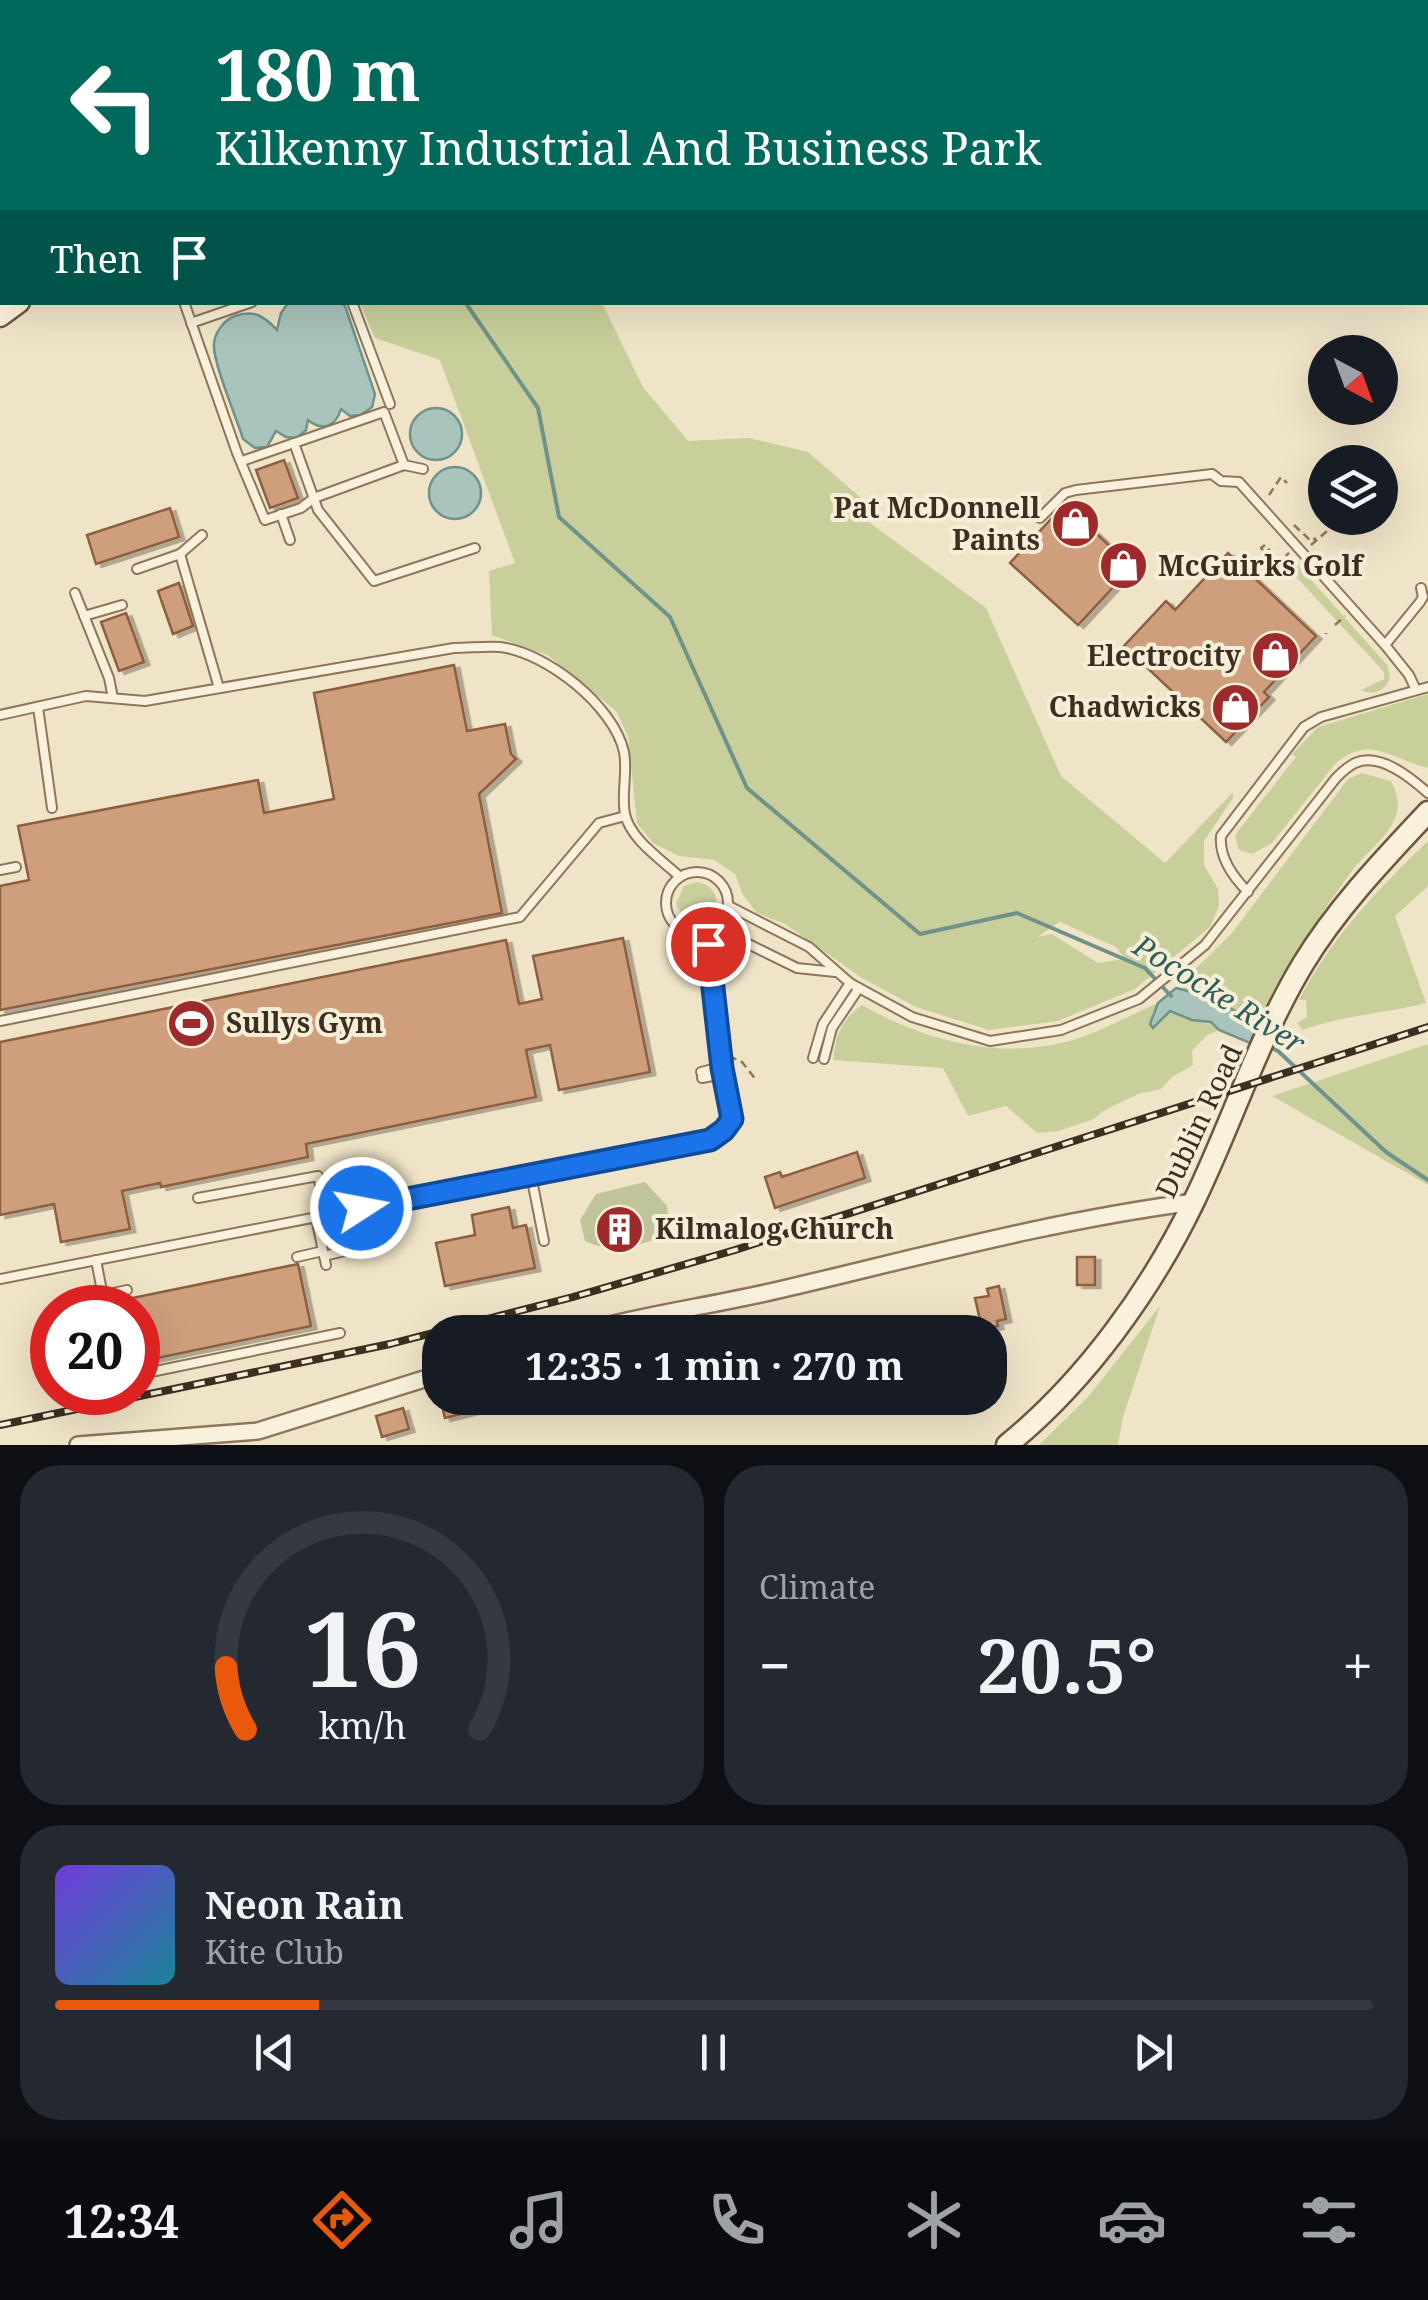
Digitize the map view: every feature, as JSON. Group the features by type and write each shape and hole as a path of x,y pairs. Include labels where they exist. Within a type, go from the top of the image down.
{"main road":[{"name":"Dublin Road","path":"1018,1443 1113,1332 1194,1202 1303,964 1363,880 1428,812"}],"street":[{"path":"662,1315 952,1248 1140,1209 1194,1202"},
{"path":"78,1445 258,1431 422,1380"}],"lane":[{"path":"185,305 265,520 404,465 423,469"},
{"path":"191,322 243,305"},
{"path":"242,461 384,412 394,403 353,305"},
{"path":"384,412 404,465"},
{"path":"294,444 318,510 374,581 475,548"},
{"path":"1040,518 1065,493 1212,474 1222,481 1244,484 1406,670 1416,690"},
{"path":"281,514 290,540"},
{"path":"137,569 180,554 202,535"},
{"path":"180,554 199,595 207,656 218,688"},
{"path":"1385,645 1424,591"},
{"path":"75,594 109,678 113,698"},
{"path":"84,616 122,604"},
{"path":"1397,610 1405,620"},
{"path":"190,636 203,632"},
{"path":"0,715 86,696 145,701 454,648 503,647 550,666 591,696 612,724 624,752 625,816 640,839 680,877"},
{"path":"1248,892 1228,867 1221,836 1296,735 1320,717 1428,686"},
{"path":"38,707 52,808"},
{"path":"729,906 808,947 854,986 912,1017 990,1041 1060,1030 1140,999 1205,945 1336,778 1357,762 1377,762 1406,774 1428,793"},
{"path":"0,1021 520,916 600,822 625,816"},
{"path":"0,870 16,867"},
{"path":"699,872 718,879 729,906 716,928 702,934 682,930 668,914 668,894 680,877 699,872"},
{"path":"716,928 797,968 835,972"},
{"path":"0,1279 710,1140 732,1119 722,1071 710,952 702,934"},
{"path":"814,1058 823,1024 854,986"},
{"path":"824,1059 832,1028 854,986"},
{"path":"702,1075 722,1071"},
{"path":"531,1175 544,1241"},
{"path":"198,1198 318,1176 327,1215"},
{"path":"316,1218 325,1258"},
{"path":"296,1257 325,1258 350,1250"},
{"path":"96,1260 101,1285"},
{"path":"160,1370 340,1333"}],"path":[{"path":"1259,502 1281,477 1286,483"},
{"path":"1293,526 1296,524 1311,541 1315,537 1318,540"},
{"path":"1312,544 1324,535"},
{"path":"1290,552 1279,562 1264,544 1261,548 1278,571 1298,557"},
{"path":"1335,624 1345,616"},
{"path":"728,1056 742,1062 757,1081"}],"green space":[{"path":"361,305 603,305 643,387 688,441 749,438 808,452 868,504 862,517 986,608 1061,776 1165,863 1233,792 1233,798 1204,841 1204,865 1218,889 1219,906 1210,927 1135,989 1058,1021 989,1030 916,1007 862,978 785,924 757,913 743,895 735,874 714,860 679,856 653,843 637,823 628,736 616,711 549,656 492,635 489,571 515,563 440,360 375,338","holes":["1060,922 1116,947 1125,959 1098,963 1052,934 1037,937"]},
{"path":"1296,563 1388,666 1390,679 1382,689 1361,690 1384,679 1384,672 1289,569"},
{"path":"1428,694 1428,768 1382,752 1360,750 1336,763 1272,843 1252,854 1239,850 1235,837 1238,831 1296,757 1292,754 1318,727"},
{"path":"1362,773 1391,781 1398,799 1395,818 1327,907 1262,1017 1176,988 1232,933 1348,779"},
{"path":"1428,841 1428,886 1395,916 1426,1003 1302,1030 1297,1023 1307,1017 1306,1000 1299,1000 1326,956 1374,896"},
{"path":"697,882 711,889 716,901 715,911 700,923 686,920 676,904 684,886"},
{"path":"1158,1003 1152,1014 1159,1024 1169,1011 1219,1030 1207,1035 1192,1051 1193,1065 1161,1089 1138,1094 1094,1119 1058,1131 1037,1133 1006,1106 968,1116 943,1068 833,1060 841,1029 862,1005 914,1030 941,1038 968,1045 1023,1048 1079,1038"},
{"path":"1428,1044 1428,1185 1272,1096"},
{"path":"645,1182 667,1206 670,1234 618,1248 585,1241 580,1220 596,1194"},
{"path":"1160,1306 1123,1417 1118,1445 1039,1445 1088,1397"}],"water":[{"path":"287,305 345,306 375,394 372,407 361,415 350,416 341,409 336,420 328,425 319,426 308,420 306,430 297,438 276,431 267,447 255,448 243,439 218,366 214,342 223,324 231,318 248,313 268,321 277,330"},
{"path":"436,408 455,415 462,434 455,453 436,460 417,453 410,434 417,415"},
{"path":"455,467 473,475 481,493 473,511 455,519 437,511 429,493 437,475"},
{"path":"1176,988 1262,1017 1250,1043 1219,1030 1211,1022 1170,1011 1153,1028 1150,1024 1158,1003"}],"building":[{"path":"284,460 298,498 270,508 256,470"},
{"path":"1065,504 1132,567 1078,625 1010,563"},
{"path":"170,508 179,537 96,564 87,535"},
{"path":"1228,553 1316,636 1264,692 1269,697 1226,742 1124,646 1166,601 1175,610"},
{"path":"179,583 193,626 173,634 158,591"},
{"path":"126,613 144,662 119,671 101,622"},
{"path":"454,665 467,731 505,724 511,754 516,759 479,794 502,913 0,1010 0,886 29,880 18,826 258,780 264,813 334,799 314,693"},
{"path":"623,938 650,1072 559,1090 550,1045 526,1050 536,1097 306,1144 308,1157 161,1187 160,1183 122,1191 130,1229 61,1242 54,1204 0,1215 0,1042 506,940 519,1004 542,999 533,956"},
{"path":"857,1152 865,1178 775,1208 765,1177 780,1172 782,1177"},
{"path":"509,1207 513,1228 526,1225 535,1268 445,1286 436,1243 475,1235 472,1215"},
{"path":"1077,1257 1095,1257 1095,1285 1077,1285"},
{"path":"298,1264 311,1326 160,1357 160,1292"},
{"path":"999,1286 1005,1315 979,1315 975,1298 989,1296 987,1289"},
{"path":"403,1408 409,1429 382,1437 376,1416"}],"waterway":[{"name":"Pococke River","path":"467,305 538,408 559,517 670,617 747,788 920,934 1017,913 1145,968 1171,996"},
{"name":"Pococke River","path":"1268,1046 1386,1152 1428,1180"}],"railway":[{"path":"0,1425 390,1344 573,1297 735,1250 1428,1027"}],"place":[{"name":"Pat McDonnell Paints","path":"1075,524"},
{"name":"McGuirks Golf","path":"1123,566"},
{"name":"Electrocity","path":"1276,656"},
{"name":"Chadwicks","path":"1236,707"},
{"name":"Sullys Gym","path":"191,1023"},
{"name":"Kilmalog Church","path":"620,1229"}],"route":[{"path":"361,1208 710,1140 724,1130 732,1119 708,944"}]}
